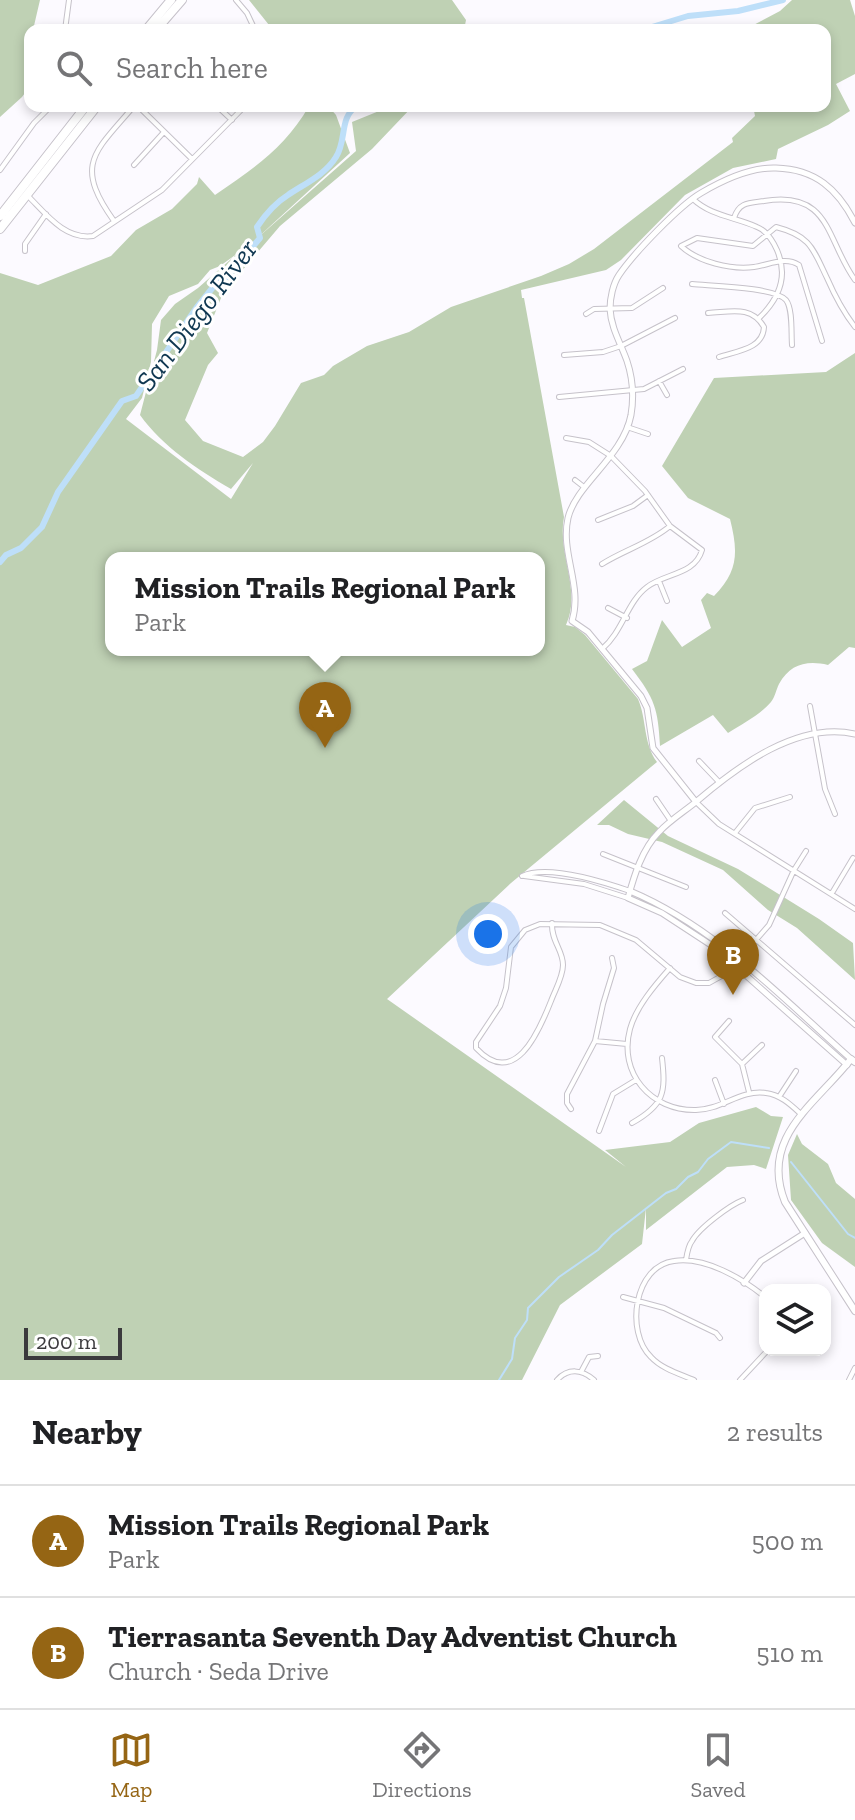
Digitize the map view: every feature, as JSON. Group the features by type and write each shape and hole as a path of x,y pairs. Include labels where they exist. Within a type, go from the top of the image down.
{"main road":[{"path":"151,24 171,0"},
{"path":"161,24 182,0"},
{"path":"0,216 81,112"},
{"path":"0,229 92,112"},
{"path":"855,1072 851,1062 802,1115 787,1135 778,1170 785,1202 855,1311"}],"street":[{"path":"66,24 69,0"},
{"path":"236,0 252,24"},
{"path":"0,170 45,112"},
{"path":"114,221 95,192 91,176 93,162 100,146 131,112"},
{"path":"142,112 192,159"},
{"path":"223,112 232,120"},
{"path":"28,196 69,234 84,237 102,231 152,198 239,112"},
{"path":"134,165 164,132"},
{"path":"855,223 847,207 828,184 816,177 775,168 747,172 693,199 620,273 612,293 610,310 631,374 633,391 627,427 611,456 574,504 567,519 566,540 576,597 571,624 588,632 641,696 647,708 653,748 713,820 855,909"},
{"path":"693,199 711,212 757,226 767,234 782,261 783,274 778,295 759,318"},
{"path":"734,219 737,210 745,203 789,199 808,206 826,222 855,280"},
{"path":"25,251 25,244 46,214"},
{"path":"822,341 801,269 793,261 743,268 693,257 681,246 697,238 747,247 756,244 776,227 805,239 818,256 826,277 855,327"},
{"path":"692,284 766,290 778,295 788,306 792,345"},
{"path":"586,314 594,309 632,308 663,288"},
{"path":"708,313 747,311 759,318 764,327 762,340 756,345 719,357"},
{"path":"564,355 603,352 621,346 675,318"},
{"path":"559,397 644,389 683,369"},
{"path":"659,381 667,395"},
{"path":"627,427 648,434"},
{"path":"566,438 589,442 611,456 648,495 670,526 700,546 702,554 690,568 643,590 612,641 602,649"},
{"path":"575,480 586,488"},
{"path":"598,520 633,506 648,495"},
{"path":"602,564 625,550 654,539 670,526"},
{"path":"659,581 667,601"},
{"path":"608,608 627,618"},
{"path":"810,706 825,789 835,814"},
{"path":"629,894 651,842 671,821 737,768 814,733 834,731 855,734"},
{"path":"699,761 719,782"},
{"path":"735,834 755,808 790,797"},
{"path":"656,799 671,821"},
{"path":"552,923 553,940 561,956 562,969 544,1019 520,1056 509,1063 492,1062 479,1051 476,1042 493,1018 506,988 511,947 525,930 540,924 552,923 586,922 619,930 687,980 709,983 721,978 769,925 806,851"},
{"path":"603,854 686,887"},
{"path":"832,893 853,858"},
{"path":"629,894 522,876 529,873 569,875 629,894 697,926 851,1062"},
{"path":"725,913 855,1025"},
{"path":"571,1109 567,1094 595,1041 614,968 612,958"},
{"path":"670,968 650,992 630,1028 628,1062 645,1091 657,1100 690,1110 724,1104 749,1093 764,1092 779,1097 802,1115"},
{"path":"729,1021 715,1037 742,1064 749,1093"},
{"path":"595,1041 627,1044"},
{"path":"742,1064 762,1045"},
{"path":"632,1123 650,1113 665,1086 662,1058"},
{"path":"779,1097 796,1071"},
{"path":"599,1131 613,1094 636,1080"},
{"path":"715,1080 724,1104"},
{"path":"686,1261 692,1240 734,1203 743,1200"},
{"path":"744,1283 761,1261 805,1233"},
{"path":"694,1380 663,1366 646,1353 636,1329 638,1300 647,1278 657,1267 673,1261 686,1261 709,1266 759,1293"},
{"path":"623,1297 674,1312 720,1338"},
{"path":"581,1372 589,1357 598,1356"},
{"path":"744,1379 763,1356"},
{"path":"849,1380 855,1368"},
{"path":"557,1380 569,1371 581,1372 594,1380"}],"green space":[{"path":"0,0 40,0 34,24 24,24 24,94 0,117"},
{"path":"249,0 452,0 466,20 465,24 268,24"},
{"path":"792,0 850,0 855,16 855,74 836,84 850,111 778,149 776,159 733,168 685,195 621,260 606,270 521,290 564,517 564,544 571,585 566,625 575,627 585,635 638,699 649,747 657,762 511,883 387,999 626,1167 605,1150 670,1142 699,1123 756,1107 771,1116 783,1117 766,1169 754,1165 727,1167 646,1230 646,1208 642,1244 560,1305 522,1380 0,1380 0,273 38,285 111,256 136,230 172,209 197,184 199,177 215,195 279,145 305,112 333,112 350,153 253,242 356,151 352,122 377,112 407,112 372,149 280,226 223,293 207,333 218,353 208,365 185,420 203,441 243,457 263,442 301,383 324,375 333,366 367,346 409,332 451,307 569,264 594,249 733,142 732,138 755,116 754,112 831,112 831,24 755,24 780,11","holes":["238,253 175,304 161,320 157,350 140,415 170,447 231,489 253,463 231,499 126,419 142,398 151,362 152,324 169,296 198,284 210,270"]},
{"path":"855,353 855,648 849,647 828,665 800,665 788,672 767,707 728,733 713,715 660,746 654,705 632,669 647,661 662,620 682,647 711,628 701,600 707,593 714,596 722,587 732,569 735,551 730,519 688,498 662,466 714,378 826,372"},
{"path":"624,800 668,836 738,869 853,943 855,980 797,928 768,910 723,870 662,842 628,834 609,825 597,825"},
{"path":"797,1134 802,1144 828,1164 836,1183 855,1199 855,1267 822,1243 791,1200 788,1155"}],"waterway":[{"name":"San Diego River","path":"662,24 688,16 738,11 783,0"},
{"name":"San Diego River","path":"0,562 6,555 21,548 42,527 58,492 122,401 136,396 197,307 260,238 257,227 267,214 283,198 314,179 336,157 350,112"},
{"path":"499,1380 512,1359 515,1338 527,1320 528,1308 559,1277 598,1250 612,1235 666,1193 698,1172 708,1159 731,1142 769,1148"},
{"path":"791,1162 848,1234 855,1238"}],"place":[{"name":"Mission Trails Regional Park","path":"325,748"},
{"name":"Tierrasanta Seventh Day Adventist Church","path":"733,995"}]}
